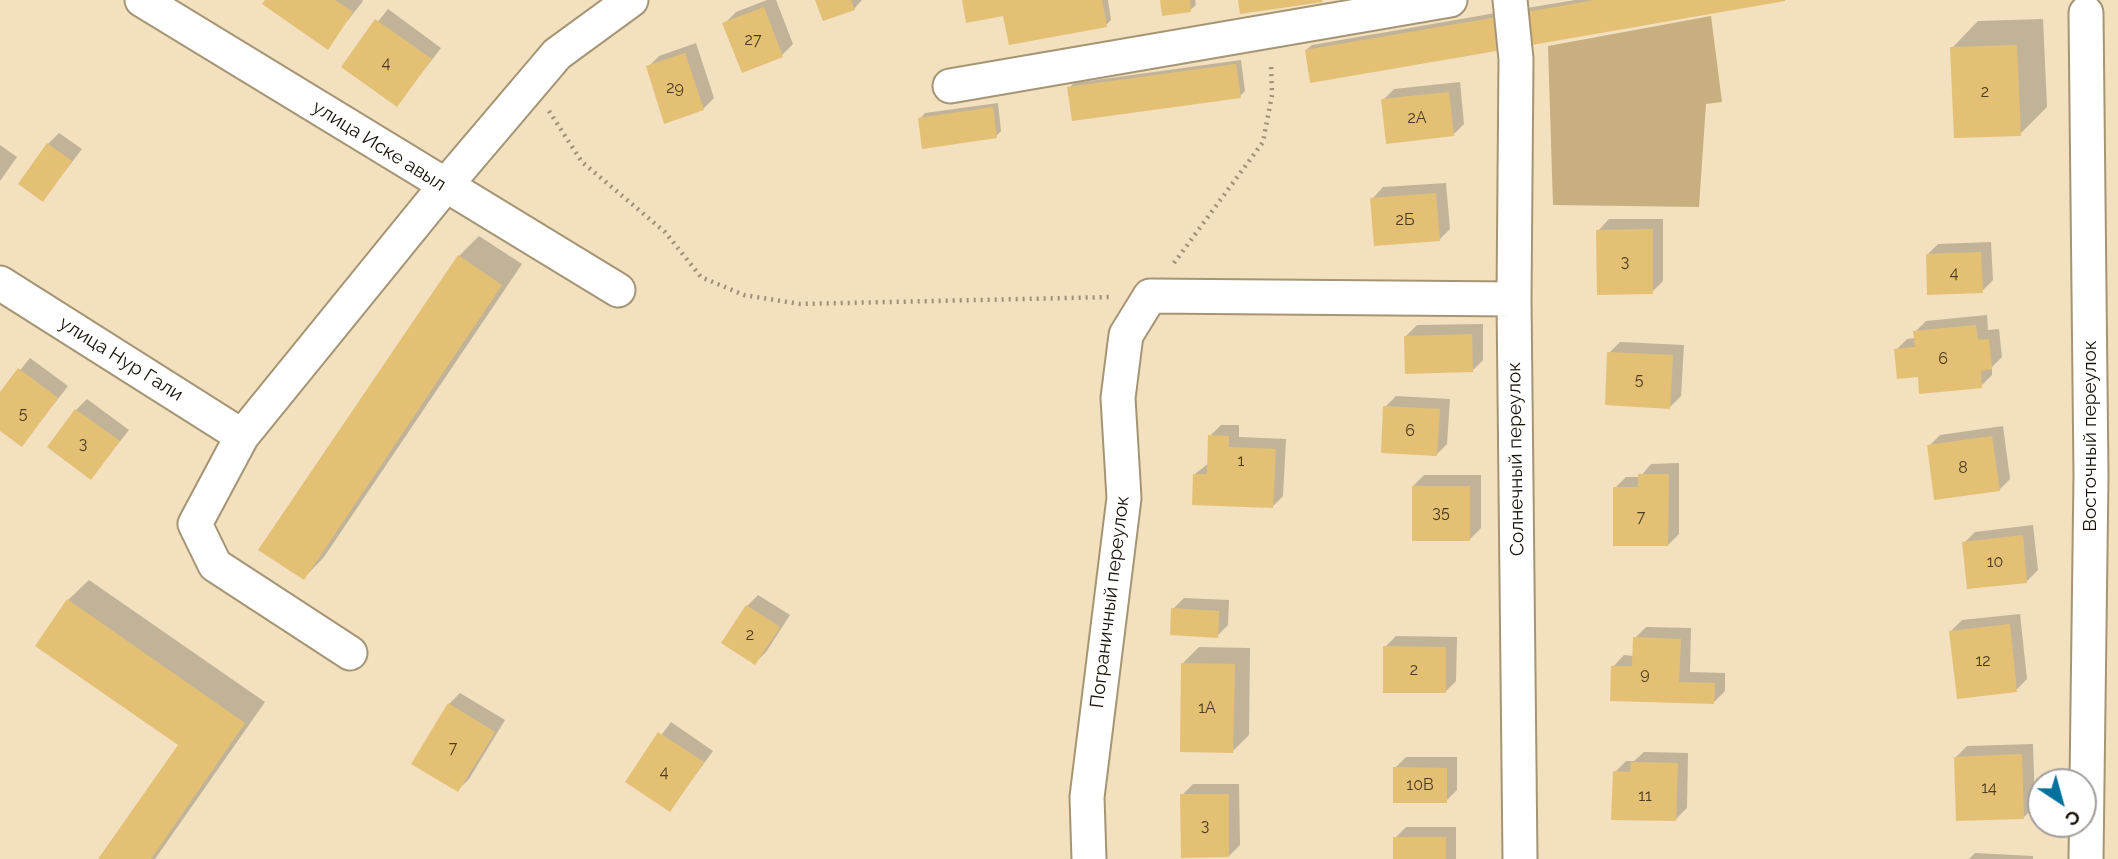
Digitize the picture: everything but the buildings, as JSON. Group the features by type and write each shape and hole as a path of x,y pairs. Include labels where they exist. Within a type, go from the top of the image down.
{"street":[{"name":"улица Иске авыл","path":"142,0 618,290"},
{"path":"350,653 215,565 195,524 242,436 445,186 557,54 631,0"},
{"path":"950,86 1450,0"},
{"name":"Солнечный переулок","path":"1510,0 1516,59 1514,299 1520,859"},
{"name":"Восточный переулок","path":"2086,13 2091,475 2087,859"},
{"name":"улица Нур Гали","path":"0,283 242,436"},
{"path":"1150,296 1514,299"},
{"name":"Пограничный переулок","path":"1089,859 1087,797 1124,498 1118,398 1126,335 1150,296"}],"path":[{"path":"532,84 582,162 664,232 701,277 744,295 800,304 1150,296 1263,142 1272,95 1269,32"}],"shaded area":[{"path":"1711,16 1722,102 1706,104 1699,207 1553,205 1548,46"}]}
